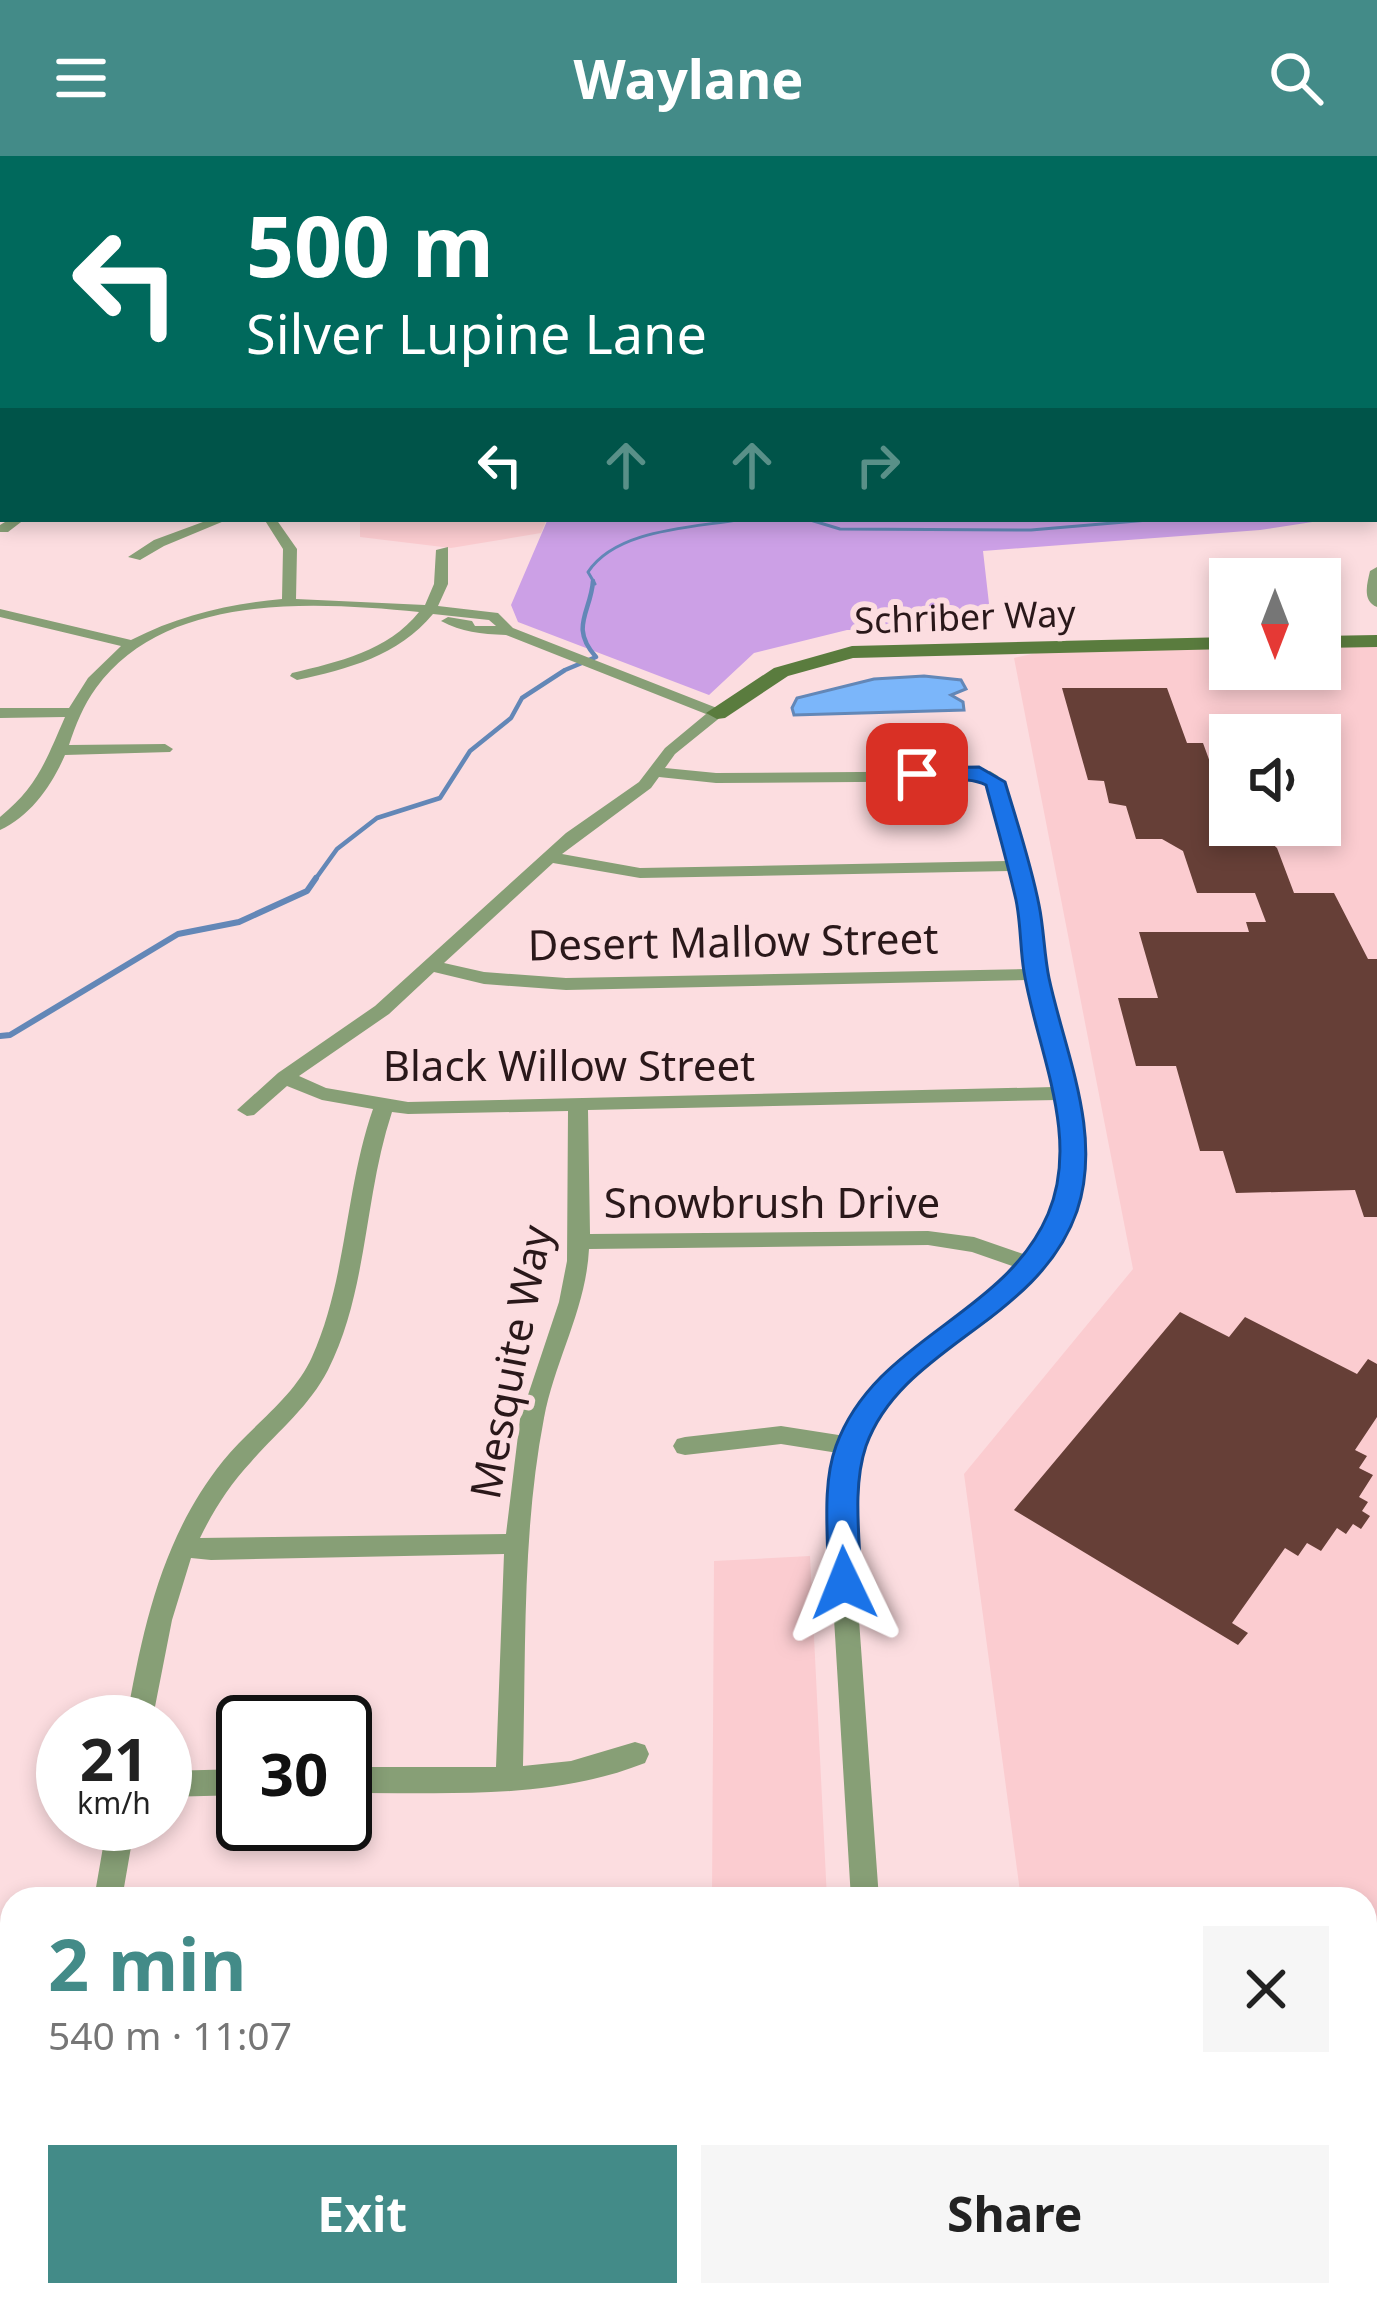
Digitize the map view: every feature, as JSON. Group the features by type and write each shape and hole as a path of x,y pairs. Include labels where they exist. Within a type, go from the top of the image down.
{"street":[{"path":"135,557 215,522"},
{"path":"272,522 290,549 289,601"},
{"path":"297,676 383,649 428,612 439,591 443,550"},
{"path":"1377,571 1372,580 1377,603"},
{"path":"0,825 44,788 77,712 101,672 135,646 211,615 289,601 348,601 428,612 436,619 474,620 471,629 508,631 717,712"},
{"path":"0,613 135,646"},
{"path":"1341,642 1377,641"},
{"name":"Schriber Way","path":"717,712 781,672 852,652 1209,644"},
{"path":"0,713 77,712"},
{"name":"Black Willow Street","path":"285,1077 343,1041 433,966 549,857 657,772 670,751 717,712"},
{"path":"62,750 165,749"},
{"path":"657,772 702,778 979,773 995,782 1028,904 1036,974 1065,1093 1072,1136 1068,1190 1057,1228 1034,1266 983,1312 908,1364 876,1401 851,1446 842,1536 865,1887"},
{"path":"549,857 603,869 670,874 1018,866"},
{"name":"Desert Mallow Street","path":"433,966 484,978 566,984 1036,974"},
{"path":"248,1110 285,1077"},
{"name":"Black Willow Street","path":"285,1077 322,1094 384,1106 1065,1093"},
{"name":"Mesquite Way","path":"509,1776 518,1544 532,1415 562,1337 579,1242 578,1105"},
{"path":"144,1695 155,1629 182,1546 235,1463 299,1398 323,1358 340,1308 384,1106"},
{"name":"Snowbrush Drive","path":"579,1242 928,1238 974,1244 1034,1266"},
{"path":"685,1446 781,1436 851,1446"},
{"path":"182,1546 211,1550 518,1544"},
{"path":"372,1779 586,1773 635,1754"},
{"path":"109,1887 116,1851"}],"shaded area":[{"path":"360,522 546,522 541,533 451,548 360,537"},
{"path":"547,522 1312,522 983,551 992,630 847,630 754,653 709,695 518,622 511,605"},
{"path":"1377,644 1377,1887 1019,1887 964,1474 1133,1269 1014,658 1041,652 1209,648 1209,690 1341,690 1341,645"},
{"path":"810,1556 826,1887 712,1887 714,1561"}],"water":[{"path":"874,679 961,680 966,689 951,695 963,702 964,710 794,715 792,708 797,698"}],"building":[{"path":"1062,688 1167,688 1187,743 1203,743 1209,759 1209,846 1275,846 1294,893 1334,893 1368,959 1377,959 1377,1217 1364,1217 1355,1190 1236,1193 1223,1151 1200,1151 1176,1066 1136,1066 1118,998 1158,998 1139,932 1249,932 1246,922 1266,922 1255,893 1197,893 1183,851 1162,839 1136,839 1126,806 1109,803 1104,781 1088,780"},
{"path":"1180,1312 1229,1337 1245,1317 1357,1374 1368,1359 1377,1364 1377,1417 1355,1450 1367,1456 1359,1468 1373,1475 1359,1497 1368,1502 1362,1511 1370,1516 1361,1529 1353,1524 1346,1534 1337,1528 1321,1551 1307,1543 1298,1556 1285,1548 1232,1623 1248,1633 1238,1645 1014,1510"}],"waterway":[{"path":"595,584 588,572 618,546 658,532 723,522"},
{"path":"817,522 840,529 1031,530 1125,522"},
{"path":"314,881 337,849 377,818 440,798 470,751 511,718 522,698 565,670 596,657 583,628 593,581"},
{"path":"0,1036 10,1035 178,934 239,922 307,891 316,878"}],"route":[{"path":"844,1583 844,1476 851,1446 865,1418 908,1364 983,1312 1034,1266 1064,1210 1072,1155 1072,1123 1036,974 1028,904 995,782 979,773 917,774"}]}
